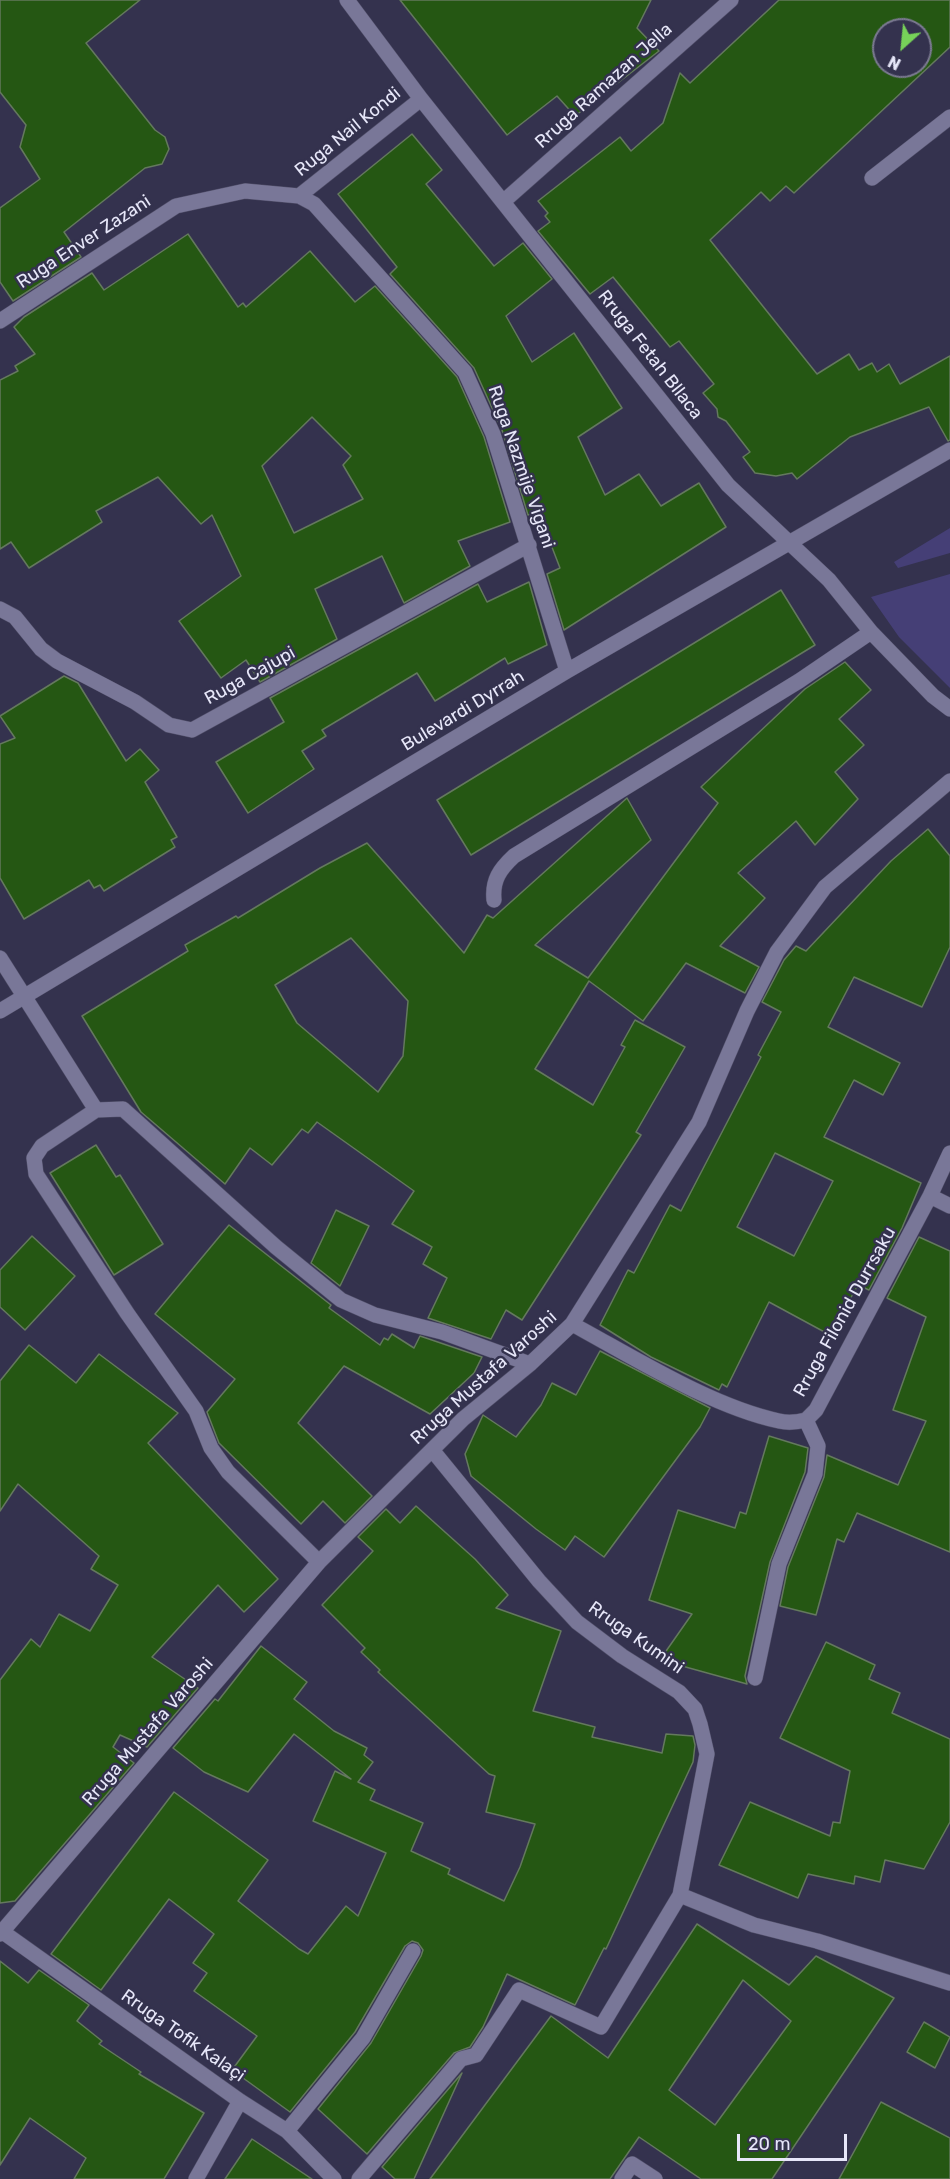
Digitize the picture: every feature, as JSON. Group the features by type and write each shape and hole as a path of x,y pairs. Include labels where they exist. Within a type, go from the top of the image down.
{"street":[{"name":"Rruga Fetah Bllaca","path":"347,0 421,99 728,485 829,580 871,632 933,696 950,709"},
{"name":"Rruga Ramazan Jella","path":"504,201 731,0"},
{"name":"Ruga Nail Kondi","path":"299,196 421,99"},
{"path":"873,178 950,117"},
{"name":"Ruga Enver Zazani","path":"0,321 139,228 176,206 245,191 299,196"},
{"name":"Ruga Nazmije Vigani","path":"299,196 314,204 465,372 493,434 567,671"},
{"name":"Bulevardi Dyrrah","path":"0,1011 567,671 950,450"},
{"name":"Ruga Cajupi","path":"0,609 15,617 42,649 57,661 135,702 169,724 192,730 529,545"},
{"path":"494,900 493,889 499,870 514,856 799,681 871,632"},
{"name":"Rruga Mustafa Varoshi","path":"1,1932 319,1562 463,1419 530,1364 572,1324 598,1287 699,1122 747,1011 777,952 825,887 950,781"},
{"path":"0,958 96,1110"},
{"path":"319,1562 228,1472 211,1448 196,1411 127,1313 36,1174 34,1158 42,1146 96,1110 123,1109 276,1248 342,1300 375,1315 441,1332 530,1364"},
{"name":"Rruga Filonid Durrsaku","path":"572,1324 667,1375 732,1406 780,1422 806,1420 816,1410 930,1196 950,1153"},
{"path":"930,1196 950,1206"},
{"path":"755,1678 779,1564 815,1474 818,1446 806,1420"},
{"name":"Rruga Kumini","path":"433,1451 539,1581 577,1622 622,1656 679,1692 695,1709 707,1754 680,1895"},
{"path":"359,2179 461,2060 476,2055 519,1990 601,2027 680,1895 754,1925 817,1941 950,1983"},
{"name":"Rruga Tofik Kalaçi","path":"1,1932 240,2101 287,2131 334,2179"},
{"path":"287,2131 363,2038 413,1951"},
{"path":"196,2179 240,2101"},
{"path":"622,2179 632,2164 655,2179"}],"shaded area":[{"path":"950,528 950,553 898,568 894,562"},
{"path":"950,574 950,688 899,637 871,597"}],"building":[{"path":"0,0 140,0 86,43 155,130 165,137 169,149 162,164 145,168 64,232 81,257 13,301 0,282 0,208 40,179 20,147 26,125 0,92"},
{"path":"400,0 651,0 637,28 659,51 575,116 557,96 507,135"},
{"path":"779,0 950,0 950,47 932,64 932,18 872,18 872,78 917,78 794,193 786,186 770,201 761,192 710,240 817,374 849,354 859,370 872,363 877,372 889,364 900,384 950,356 950,440 948,441 929,407 850,437 797,479 792,473 776,476 755,473 743,457 750,452 726,421 718,417 717,409 703,393 714,384 679,341 670,347 613,277 590,294 538,231 550,222 545,216 548,213 538,201 620,137 631,151 663,123 680,73 690,83"},
{"path":"412,134 442,170 426,184 494,266 523,243 552,279 506,316 532,362 574,333 622,408 578,437 605,495 639,474 661,506 699,483 726,527 564,630 547,574 560,568 538,511 528,515 502,430 474,368 390,274 397,267 338,194"},
{"path":"188,234 238,307 243,303 246,307 310,251 355,302 375,286 457,377 484,437 510,522 458,541 470,566 404,603 382,556 315,589 337,639 260,682 246,660 221,678 179,621 241,576 212,515 201,524 158,477 96,511 102,522 29,568 11,542 0,549 0,380 18,371 15,366 35,354 14,327 24,317 92,273 104,290","holes":["312,417 351,456 343,465 363,499 294,533 262,466"]},
{"path":"529,582 547,645 508,664 505,658 435,701 417,673 322,730 326,736 302,751 314,769 248,813 216,762 284,722 270,698 478,584 487,602"},
{"path":"781,590 815,645 471,855 437,800"},
{"path":"845,662 871,690 839,719 864,745 835,772 858,799 815,845 796,821 738,873 765,898 720,946 759,967 745,993 686,963 643,1021 589,981 535,1069 593,1105 625,1047 621,1045 635,1020 685,1047 636,1132 641,1135 522,1320 506,1310 491,1339 428,1318 447,1278 423,1264 432,1247 392,1224 414,1191 317,1122 308,1133 302,1129 272,1165 250,1148 225,1184 141,1112 82,1016 188,951 185,945 236,916 238,918 320,868 367,843 464,953 487,915 493,918 627,798 651,840 535,945 588,978 718,803 701,787 805,689","holes":["351,938 408,1001 403,1056 378,1092 297,1023 275,985"]},
{"path":"64,676 78,683 126,761 140,749 159,770 145,782 177,837 171,840 175,847 104,891 100,885 94,888 89,880 24,919 0,878 0,744 15,738 0,716"},
{"path":"928,829 950,856 950,947 922,1007 854,977 828,1027 900,1063 883,1095 854,1080 824,1137 921,1183 902,1228 869,1290 858,1285 830,1335 769,1302 727,1387 722,1384 719,1390 651,1357 600,1325 628,1270 634,1273 670,1205 681,1211 761,1057 758,1055 781,1012 762,1002 784,960 796,946 806,951 891,861","holes":["775,1153 833,1181 794,1256 737,1227"]},
{"path":"96,1145 116,1177 120,1175 163,1244 114,1275 50,1173"},
{"path":"336,1210 369,1226 340,1286 311,1263"},
{"path":"229,1225 331,1305 329,1308 380,1345 384,1338 388,1340 392,1334 414,1348 420,1336 482,1357 474,1373 430,1414 344,1366 298,1423 372,1496 345,1523 323,1501 301,1524 219,1443 207,1412 235,1379 155,1314"},
{"path":"32,1236 75,1276 25,1330 0,1307 0,1270"},
{"path":"919,1237 950,1251 950,1552 857,1513 844,1542 837,1539 816,1615 780,1606 788,1567 824,1477 827,1455 898,1485 926,1421 893,1410 926,1317 887,1298"},
{"path":"29,1345 76,1383 99,1354 178,1413 148,1443 278,1579 244,1612 218,1585 152,1657 198,1688 147,1747 120,1735 113,1747 134,1763 15,1901 0,1903 0,1680 31,1639 40,1647 59,1614 90,1631 118,1585 91,1569 99,1556 18,1484 0,1511 0,1381"},
{"path":"600,1351 710,1408 700,1427 604,1557 575,1536 565,1550 536,1529 471,1476 465,1454 483,1415 516,1437 541,1405 552,1383 576,1395"},
{"path":"769,1436 808,1448 805,1472 770,1562 745,1676 747,1684 682,1666 664,1654 692,1614 649,1600 678,1510 735,1528 740,1512 746,1514"},
{"path":"416,1506 475,1559 508,1595 496,1608 561,1631 533,1711 595,1727 592,1737 662,1753 666,1734 693,1736 695,1745 693,1762 606,1949 604,1948 575,2005 507,1974 483,2027 470,2047 454,2053 367,2154 318,2109 371,2043 421,1956 423,1950 418,1943 412,1941 405,1946 355,2032 290,2112 232,2070 257,2036 194,1991 207,1973 193,1963 214,1934 169,1899 101,1990 51,1954 174,1792 268,1860 238,1901 299,1949 308,1954 346,1906 358,1916 386,1853 313,1821 335,1771 351,1779 294,1734 248,1792 204,1772 173,1748 215,1699 218,1701 261,1646 307,1682 294,1699 334,1731 367,1748 364,1755 373,1762 358,1782 375,1790 370,1800 423,1823 411,1851 450,1869 448,1874 504,1901 520,1867 535,1824 486,1812 495,1776 489,1774 378,1672 380,1670 361,1652 365,1648 322,1605 373,1551 358,1537 386,1509 400,1523"},
{"path":"826,1642 875,1665 869,1679 900,1693 892,1713 950,1739 950,1822 924,1869 885,1860 880,1882 855,1876 854,1884 808,1874 798,1898 719,1865 750,1802 830,1836 833,1822 840,1823 850,1771 780,1738"},
{"path":"697,1924 789,1985 816,1956 894,1998 772,2179 701,2179 639,2137 610,2179 430,2179 551,2016 608,2058","holes":["743,1980 791,2021 715,2125 669,2090"]},
{"path":"0,1961 28,1983 39,1970 89,2005 77,2021 102,2041 99,2044 141,2072 139,2074 204,2113 164,2179 74,2179 86,2158 30,2118 0,2165"},
{"path":"924,2022 950,2037 935,2068 907,2052"},
{"path":"462,2073 414,2179 395,2179 382,2167"},
{"path":"881,2102 950,2138 950,2179 839,2179"},
{"path":"252,2139 312,2179 225,2179"}]}
